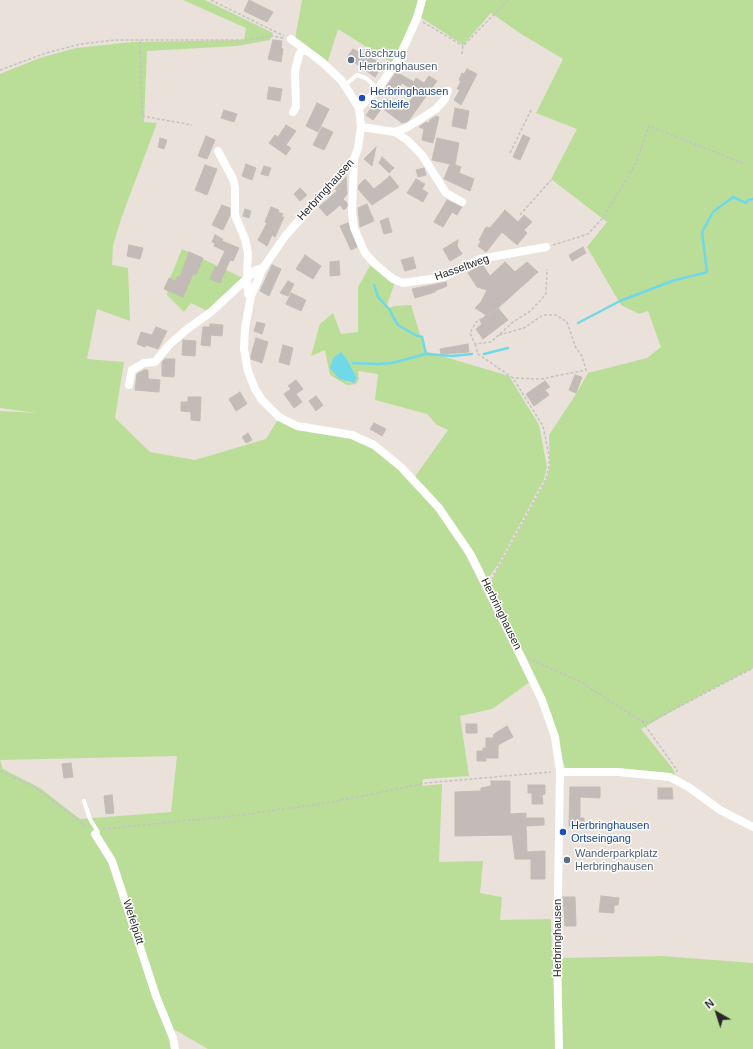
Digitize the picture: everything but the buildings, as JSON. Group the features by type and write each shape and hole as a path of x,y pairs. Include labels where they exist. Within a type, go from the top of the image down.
{"street":[{"path":"291,39 322,62 345,85 360,108 378,88 399,58 417,18 422,0"},
{"path":"293,112 296,107 295,71 299,55 303,48"},
{"path":"395,132 408,127 436,108 445,99 448,91"},
{"name":"Herbringhausen","path":"360,108 361,127 358,148 354,159 291,229 263,268 251,296 245,328 244,349 248,372 262,400 279,417 292,424 352,435 374,445 388,456 425,493 449,522 471,555 523,659 549,717 558,751 560,772 558,947 559,1049"},
{"path":"361,127 395,132 414,146 427,161 446,193 462,202"},
{"name":"Herbringhausen","path":"218,151 233,179 235,188 235,215 245,238 248,252 248,294 251,296"},
{"name":"Hasseltweg","path":"354,159 352,212 354,228 366,253 375,264 393,279 403,282 444,277 480,259 546,247"},
{"name":"Herbringhausen","path":"129,385 132,370 144,363 155,362 169,345 211,312 256,270 263,268"},
{"path":"560,772 618,772 662,776 677,780 720,810 753,827"},
{"name":"Wefelpütt","path":"96,833 112,861 156,996 173,1038 175,1049"}],"lane":[{"path":"345,85 357,75 366,78 378,88"},
{"path":"84,800 96,833"}],"path":[{"path":"211,0 291,39"},
{"path":"462,54 463,46 508,0"},
{"path":"417,18 463,46"},
{"path":"0,70 46,53 80,44 115,40 248,40 273,36 291,39"},
{"path":"140,40 142,116 192,125"},
{"path":"510,153 532,108"},
{"path":"546,247 588,234 602,220 635,165 649,126 745,164"},
{"path":"520,215 551,180"},
{"path":"475,344 491,342 513,322 529,312 542,299 546,292 547,269"},
{"path":"486,584 492,579 546,478 549,468 543,426 513,378 478,354 470,333 476,322 499,308"},
{"path":"500,335 524,328 543,315 556,315 567,322 576,348 582,356 586,370 541,379 513,378"},
{"path":"523,659 527,658 580,681 642,721 678,770 677,780"},
{"path":"642,721 652,721 753,668"},
{"path":"0,771 28,783 96,833 102,829 327,803 426,783 489,776 560,772"}],"green space":[{"path":"183,0 205,0 273,33 270,40 237,46 147,51 144,122 157,123 122,216 113,245 112,265 128,268 130,321 97,309 87,359 124,362 115,418 150,452 195,460 266,439 278,419 352,438 374,448 401,470 429,500 463,550 530,682 492,709 460,716 469,776 423,779 422,786 442,784 439,862 483,861 480,893 502,897 500,920 551,919 552,954 561,958 662,956 753,963 753,1049 208,1049 175,1030 172,1049 0,1049 0,760 0,411 37,413 0,408 0,74 40,58 76,48 133,42 244,40 246,28","holes":["177,756 171,812 80,819 40,788 3,769 0,760"]},
{"path":"302,0 753,0 753,668 695,698 641,729 673,769 676,777 566,772 552,716 528,661 489,585 547,478 550,467 549,435 588,373 647,358 661,347 648,311 639,314 621,305 587,247 607,222 551,179 577,129 536,113 563,59 521,34 491,13 463,45 414,13 402,46 392,63 338,29 327,64 295,39"},
{"path":"182,249 243,278 207,311 191,303 184,312 167,295 168,283"},
{"path":"371,264 395,282 387,305 389,308 394,306 411,305 425,351 509,376 539,425 547,467 544,479 499,563 487,580 414,478 448,430 437,425 427,414 375,400 378,374 358,371 359,379 356,384 347,385 330,375 325,350 311,356 320,324 333,313 341,334 358,332 358,287","holes":["347,359 357,378 354,383 347,382"]}],"water":[{"path":"341,352 347,359 357,378 354,383 339,379 330,368 333,358"}],"waterway":[{"path":"578,323 620,301 675,280 707,272 702,232 713,212 733,197 746,203 748,200 753,199"},
{"path":"374,285 378,297 390,310 398,325 415,335 422,337 426,354"},
{"path":"484,354 508,348"},
{"path":"353,363 392,363 426,354 452,356 472,354"}],"place":[{"name":"Löschzug Herbringhausen","path":"351,60"},
{"name":"Herbringhausen Schleife","path":"362,98"},
{"name":"Herbringhausen Ortseingang","path":"563,832"},
{"name":"Wanderparkplatz Herbringhausen","path":"567,860"}]}
